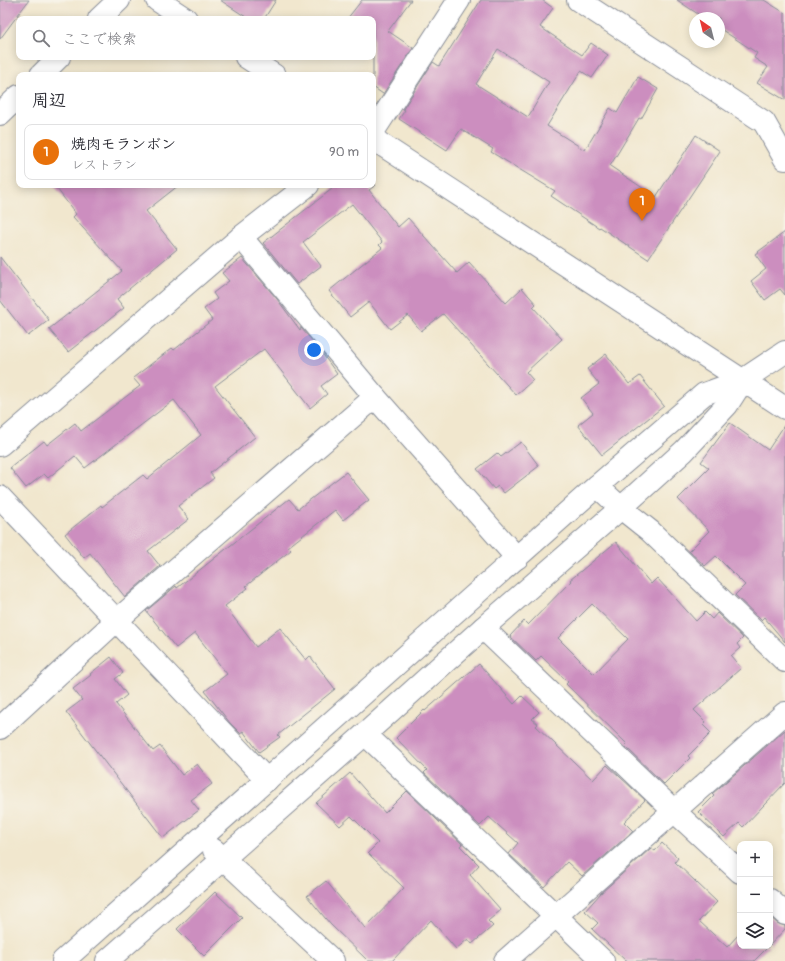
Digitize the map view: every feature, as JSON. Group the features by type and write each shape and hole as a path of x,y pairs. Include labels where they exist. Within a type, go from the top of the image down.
{"street":[{"path":"102,16 119,0"},
{"path":"157,0 181,16"},
{"path":"376,127 459,0"},
{"path":"578,0 764,122 785,159"},
{"path":"44,72 57,60"},
{"path":"251,60 269,72"},
{"path":"0,114 16,99"},
{"path":"376,141 785,408"},
{"path":"0,445 241,238 304,188"},
{"path":"241,238 375,397 517,558"},
{"path":"63,961 597,486 704,394 743,380 785,352"},
{"path":"107,961 684,451 727,405 743,380"},
{"path":"0,728 116,621 375,397"},
{"path":"597,486 621,508 650,531 785,661"},
{"path":"0,497 267,780"},
{"path":"483,628 737,869"},
{"path":"505,961 785,712"},
{"path":"365,734 603,961"},
{"path":"202,838 333,961"},
{"path":"773,903 785,914"}],"building":[{"path":"0,0 29,0 16,16 0,39"},
{"path":"220,0 276,0 266,16 244,16"},
{"path":"362,0 411,0 388,31 413,48 383,94 376,89 376,72 373,72 373,60 376,60 376,16 349,16"},
{"path":"481,0 542,0 553,8 540,27 582,55 591,43 608,55 592,78 581,71 547,126 585,150 610,108 617,113 638,77 658,89 641,119 639,118 610,166 656,197 696,135 720,151 648,259 551,196 555,191 491,152 493,149 461,129 447,150 399,119 405,110 403,109 433,62 439,66","holes":["498,49 549,82 528,117 476,84"]},
{"path":"677,0 764,0 785,13 785,100 757,83 768,67 754,58 757,53 725,32 725,12 695,12"},
{"path":"56,188 175,188 146,211 177,249 117,299 124,308 68,352 49,329 122,271 73,217 76,214"},
{"path":"333,188 372,188 369,190 398,227 408,218 457,273 469,262 506,303 522,288 536,304 533,307 562,339 526,372 533,380 516,395 443,314 421,331 408,315 390,329 369,302 350,317 329,291 382,248 379,245 382,242 352,204 303,242 321,266 297,284 263,243"},
{"path":"785,232 785,295 780,289 765,300 751,281 766,269 755,254"},
{"path":"0,257 49,320 28,336 0,300"},
{"path":"242,258 277,299 300,330 301,328 316,345 337,374 321,386 327,394 310,408 264,349 215,386 255,437 210,473 214,478 178,506 189,519 148,551 160,566 125,597 90,553 84,558 65,534 101,505 102,507 143,475 147,479 201,435 174,400 85,468 75,456 48,478 44,474 26,488 10,468 44,441 47,445 75,423 81,431 140,386 133,378 172,348 174,350 212,320 204,309 217,299 213,293 229,281 222,273"},
{"path":"606,354 629,384 640,376 664,406 602,455 578,425 593,413 581,398 599,384 587,369"},
{"path":"730,423 768,450 785,424 785,642 764,617 761,620 735,595 745,585 716,556 705,566 689,551 709,531 678,499 709,468 701,462"},
{"path":"521,442 539,466 504,493 498,486 494,489 477,469 497,453 501,457"},
{"path":"346,472 369,500 343,520 335,510 288,547 291,550 246,586 248,588 225,606 256,647 280,628 306,660 310,656 335,689 278,735 280,737 259,752 243,731 240,733 230,723 205,691 227,674 195,633 176,648 146,611 289,499 298,509"},
{"path":"616,542 651,584 657,578 696,621 705,612 712,619 717,613 743,638 737,644 740,648 731,656 741,668 694,710 706,722 703,725 711,733 688,756 690,758 664,784 625,746 627,744 566,684 568,682 541,656 536,661 510,636 524,621 528,625 571,581 570,580","holes":["592,604 628,639 594,674 558,638"]},
{"path":"111,657 123,673 115,679 127,695 116,704 153,751 160,746 182,775 197,764 212,784 191,800 199,810 163,838 66,712 82,700 73,689"},
{"path":"479,664 514,704 522,696 539,712 532,719 538,724 536,726 593,780 607,765 645,800 624,822 633,831 582,876 567,862 544,887 509,854 518,843 489,817 480,826 424,773 427,770 396,738 424,710 425,711"},
{"path":"785,730 785,783 743,827 739,823 724,837 698,812 714,796 712,794"},
{"path":"350,773 385,813 407,791 462,844 460,846 479,865 470,875 501,910 488,921 493,926 472,944 468,939 456,949 431,920 392,961 368,961 330,924 307,896 326,881 365,928 404,888 368,853 378,843 351,816 340,826 316,803"},
{"path":"662,843 678,858 675,862 717,902 699,921 727,947 737,936 737,949 766,949 754,961 626,961 592,929 598,923 585,911 601,893 651,848 655,851"},
{"path":"215,892 242,918 204,956 177,929"},
{"path":"773,920 785,926 785,929 773,942"}],"place":[{"name":"焼肉モランボン","path":"642,221"}]}
